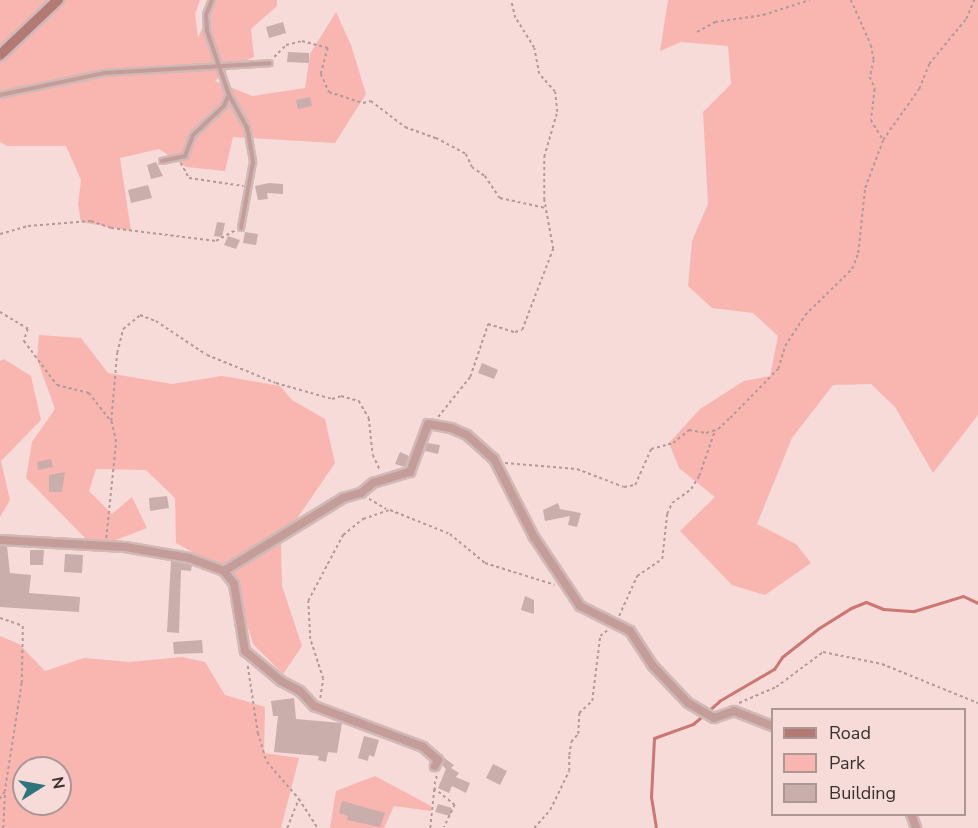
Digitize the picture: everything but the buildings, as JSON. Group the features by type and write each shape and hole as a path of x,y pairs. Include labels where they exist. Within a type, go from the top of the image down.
{"street":[{"path":"0,55 58,0"},
{"path":"224,570 343,498 361,494 373,483 414,469 419,445 431,424 467,435 494,459 534,537 571,593 597,617 630,631 680,696 714,718 732,711 771,726"},
{"path":"0,540 105,546 189,558 224,570 234,584 245,651 315,707 330,715 391,732 423,747 438,760 435,766"}],"lane":[{"path":"212,0 206,15 207,31 221,65 229,93 247,127 253,162 241,228"},
{"path":"0,95 104,74 270,63"},
{"path":"162,161 182,159 193,135 219,112 229,93"}],"path":[{"path":"431,424 467,382 488,324 515,332 522,330 553,249 547,208 544,157 557,112 555,92 539,74 534,48 516,18 511,0"},
{"path":"697,32 715,22 763,15 810,0"},
{"path":"851,0 871,45 874,60 870,76 875,89 871,120 883,140"},
{"path":"494,459 512,465 577,469 624,487 635,485 641,477 651,449 673,443 681,433 689,430 706,433 718,429 730,418 778,369 785,346 805,315 852,269 858,253 865,188 883,140 919,90 929,64 966,19 974,0"},
{"path":"270,63 286,45 311,42 328,48 321,74 329,92 363,103 370,101 405,128 436,138 466,154 472,167 485,176 500,198 547,208"},
{"path":"182,159 180,165 189,178 229,187 250,186"},
{"path":"0,234 28,226 92,221 105,227 221,241 241,228"},
{"path":"0,312 28,329 24,342 57,385 89,393 111,421"},
{"path":"105,546 116,442 111,421 123,329 140,315 148,316 207,355 230,365 321,396 359,401 369,418 373,455 381,475 373,483"},
{"path":"361,494 389,510 450,534 486,563 547,580 571,593"},
{"path":"315,707 323,679 310,639 308,601 343,535 363,519 389,510"},
{"path":"0,618 23,626 22,683 5,792 3,828"},
{"path":"245,651 258,733 267,762 299,799 318,828"},
{"path":"732,711 732,706 776,687 823,652 882,664 978,703"},
{"path":"430,828 435,766"},
{"path":"434,789 455,806 444,828"},
{"path":"0,799 5,792"},
{"path":"287,828 299,799"}],"green space":[{"path":"0,0 200,0 195,14 198,38 214,0 277,0 277,6 251,29 254,57 232,66 215,81 252,96 305,88 310,54 336,12 351,45 366,94 335,143 233,137 225,171 186,167 159,149 120,158 131,231 81,222 78,205 81,180 66,146 7,146 0,142"},
{"path":"668,0 978,0 978,415 933,473 895,407 871,384 833,385 792,438 757,524 796,544 811,563 765,595 732,585 680,531 715,497 679,468 669,443 700,409 744,381 770,376 778,336 753,313 712,308 688,286 692,241 708,204 703,112 731,84 728,46 681,42 660,51"},
{"path":"39,335 81,338 108,373 172,384 222,376 280,386 292,400 325,419 335,463 281,542 282,586 302,646 283,674 253,644 232,574 176,543 175,498 146,470 96,469 89,491 112,514 132,497 147,528 95,548 26,478 32,442 55,409 37,359"},
{"path":"4,359 31,376 41,420 1,461 10,500 0,517 0,361"},
{"path":"0,636 19,644 45,671 84,658 130,662 182,657 205,662 225,695 265,707 264,753 299,758 281,828 0,828"},
{"path":"375,776 431,806 431,811 394,806 384,828 330,828 336,791"}],"waterway":[{"path":"656,828 651,797 654,738 693,724 719,701 774,669 782,657 819,628 851,608 866,602 883,609 914,611 963,596 978,603"}]}
